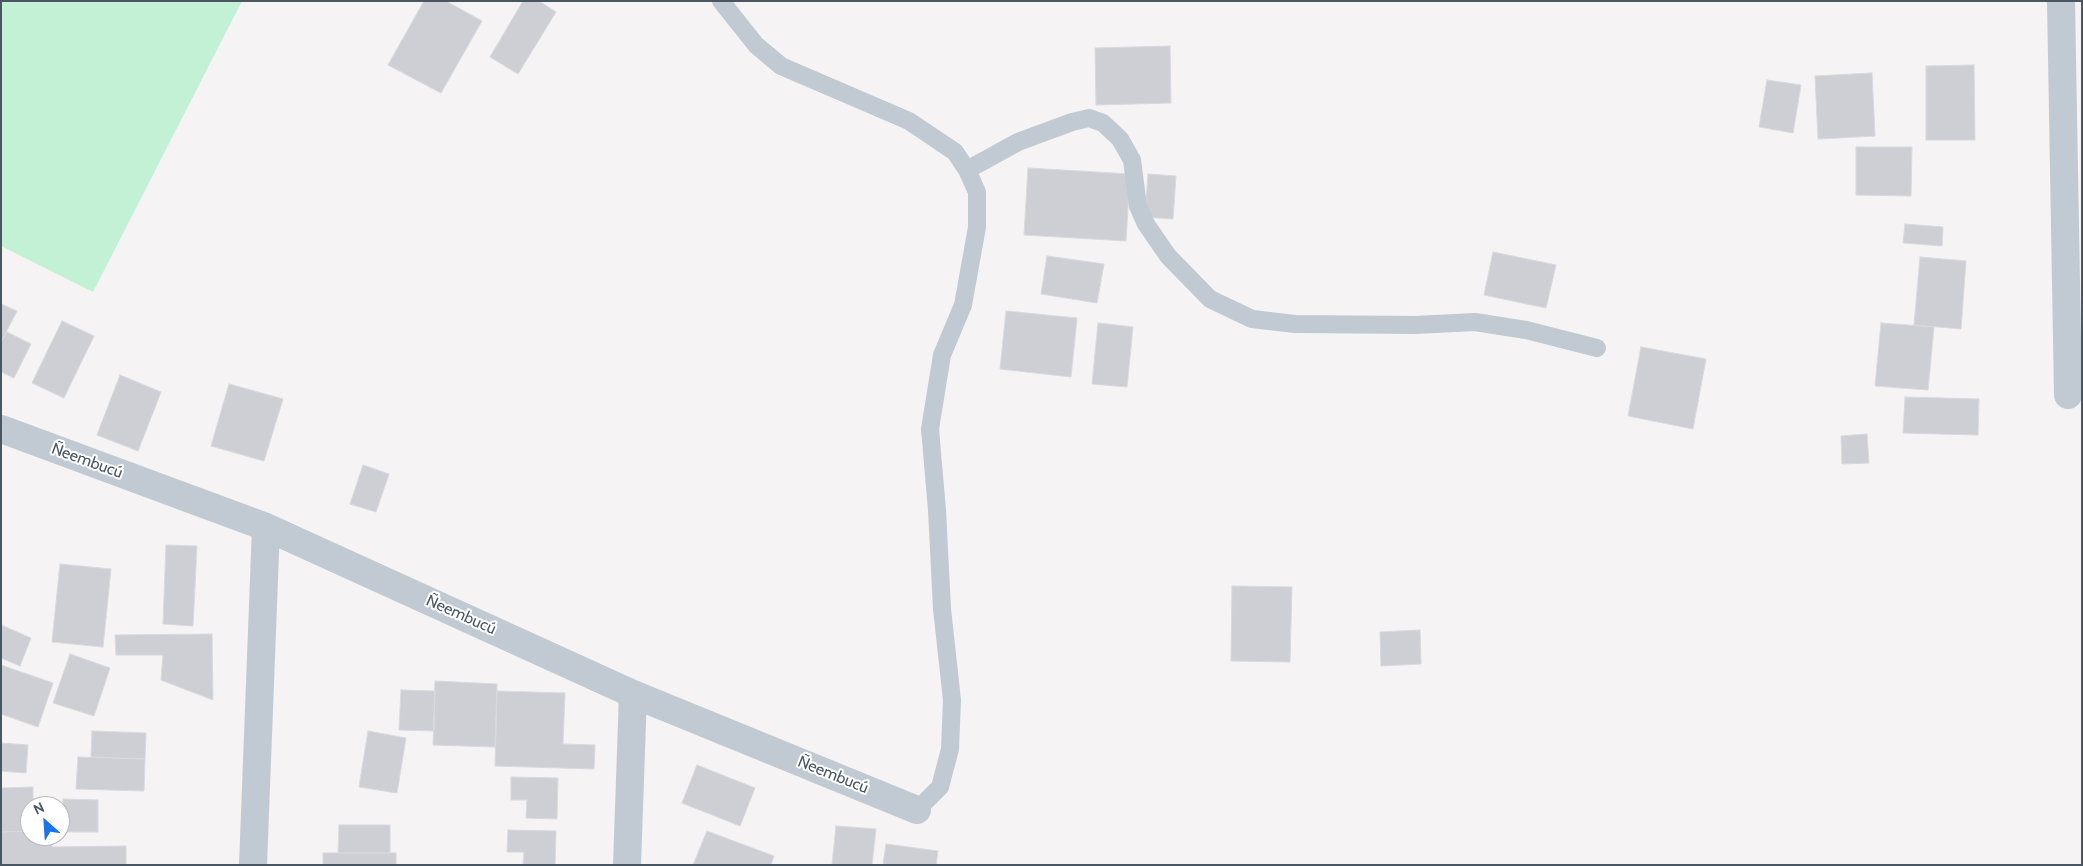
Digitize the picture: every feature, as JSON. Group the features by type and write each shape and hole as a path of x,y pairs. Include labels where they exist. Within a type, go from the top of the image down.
{"street":[{"path":"2061,1 2068,395"},
{"name":"Ñeembucú","path":"1,429 266,527 633,694 917,810"},
{"path":"253,865 266,527"},
{"path":"627,865 633,694"}],"lane":[{"path":"721,1 756,45 781,66 909,121 955,152 968,170 977,192 977,227 963,305 942,355 930,428 937,510 942,609 952,700 950,749 940,787 917,810"},
{"path":"968,170 1018,142 1072,122 1090,118 1103,123 1120,139 1132,160 1138,206 1146,224 1168,256 1210,299 1252,319 1304,324 1415,325 1475,322 1526,330 1598,348"}],"green space":[{"path":"1,1 242,1 93,292 1,246"}],"building":[{"path":"424,1 446,1 482,21 441,93 388,65"},
{"path":"523,1 539,1 556,12 518,74 490,57"},
{"path":"1170,46 1171,103 1096,105 1095,48"},
{"path":"1974,65 1975,140 1926,140 1926,66"},
{"path":"1872,73 1875,136 1818,139 1815,76"},
{"path":"1767,80 1801,85 1793,133 1759,127"},
{"path":"1856,147 1912,147 1911,196 1856,195"},
{"path":"1028,168 1130,174 1126,241 1024,235"},
{"path":"1148,174 1176,176 1173,219 1145,217"},
{"path":"1905,224 1943,227 1942,246 1903,243"},
{"path":"1493,252 1556,265 1546,308 1484,295"},
{"path":"1047,256 1104,264 1097,303 1041,294"},
{"path":"1920,257 1966,261 1961,329 1914,325"},
{"path":"1,304 17,311 1,342"},
{"path":"1006,311 1077,318 1071,377 1000,369"},
{"path":"62,321 94,336 64,398 32,383"},
{"path":"1098,323 1133,327 1127,387 1092,384"},
{"path":"1881,323 1934,327 1928,390 1875,386"},
{"path":"7,332 31,344 14,378 1,372 1,342"},
{"path":"1641,347 1706,359 1693,429 1628,416"},
{"path":"120,375 161,392 138,451 97,435"},
{"path":"229,384 283,399 264,461 211,446"},
{"path":"1905,397 1979,399 1978,435 1903,433"},
{"path":"1867,434 1869,463 1842,464 1841,436"},
{"path":"363,465 389,474 376,512 350,504"},
{"path":"166,545 197,546 193,626 163,624"},
{"path":"60,564 111,569 103,647 52,642"},
{"path":"1232,586 1292,587 1290,662 1231,661"},
{"path":"1,625 31,638 20,666 1,658"},
{"path":"1420,630 1421,664 1381,666 1380,632"},
{"path":"212,634 213,700 161,680 163,655 116,655 115,635"},
{"path":"70,654 110,668 94,716 53,703"},
{"path":"1,665 53,683 38,727 1,714"},
{"path":"435,681 497,684 495,747 433,745"},
{"path":"401,690 435,691 434,731 399,730"},
{"path":"497,691 565,693 563,744 595,745 594,769 495,766"},
{"path":"92,731 146,733 145,759 91,757"},
{"path":"368,731 406,738 397,793 359,787"},
{"path":"1,743 28,745 26,773 1,771"},
{"path":"78,757 145,759 144,791 76,789"},
{"path":"697,765 755,788 740,826 682,803"},
{"path":"511,777 558,778 557,819 526,818 527,800 511,800"},
{"path":"33,787 33,796 20,796 20,831 1,832 1,788"},
{"path":"70,799 98,800 98,832 70,832"},
{"path":"339,825 390,825 390,853 338,853"},
{"path":"836,826 876,829 872,865 832,865"},
{"path":"508,830 556,831 555,865 523,865 524,852 507,852"},
{"path":"20,831 20,846 126,846 126,865 1,865 1,832"},
{"path":"707,831 774,856 771,865 693,865"},
{"path":"886,844 938,851 936,865 883,865"},
{"path":"323,853 396,853 396,865 323,865"}]}
